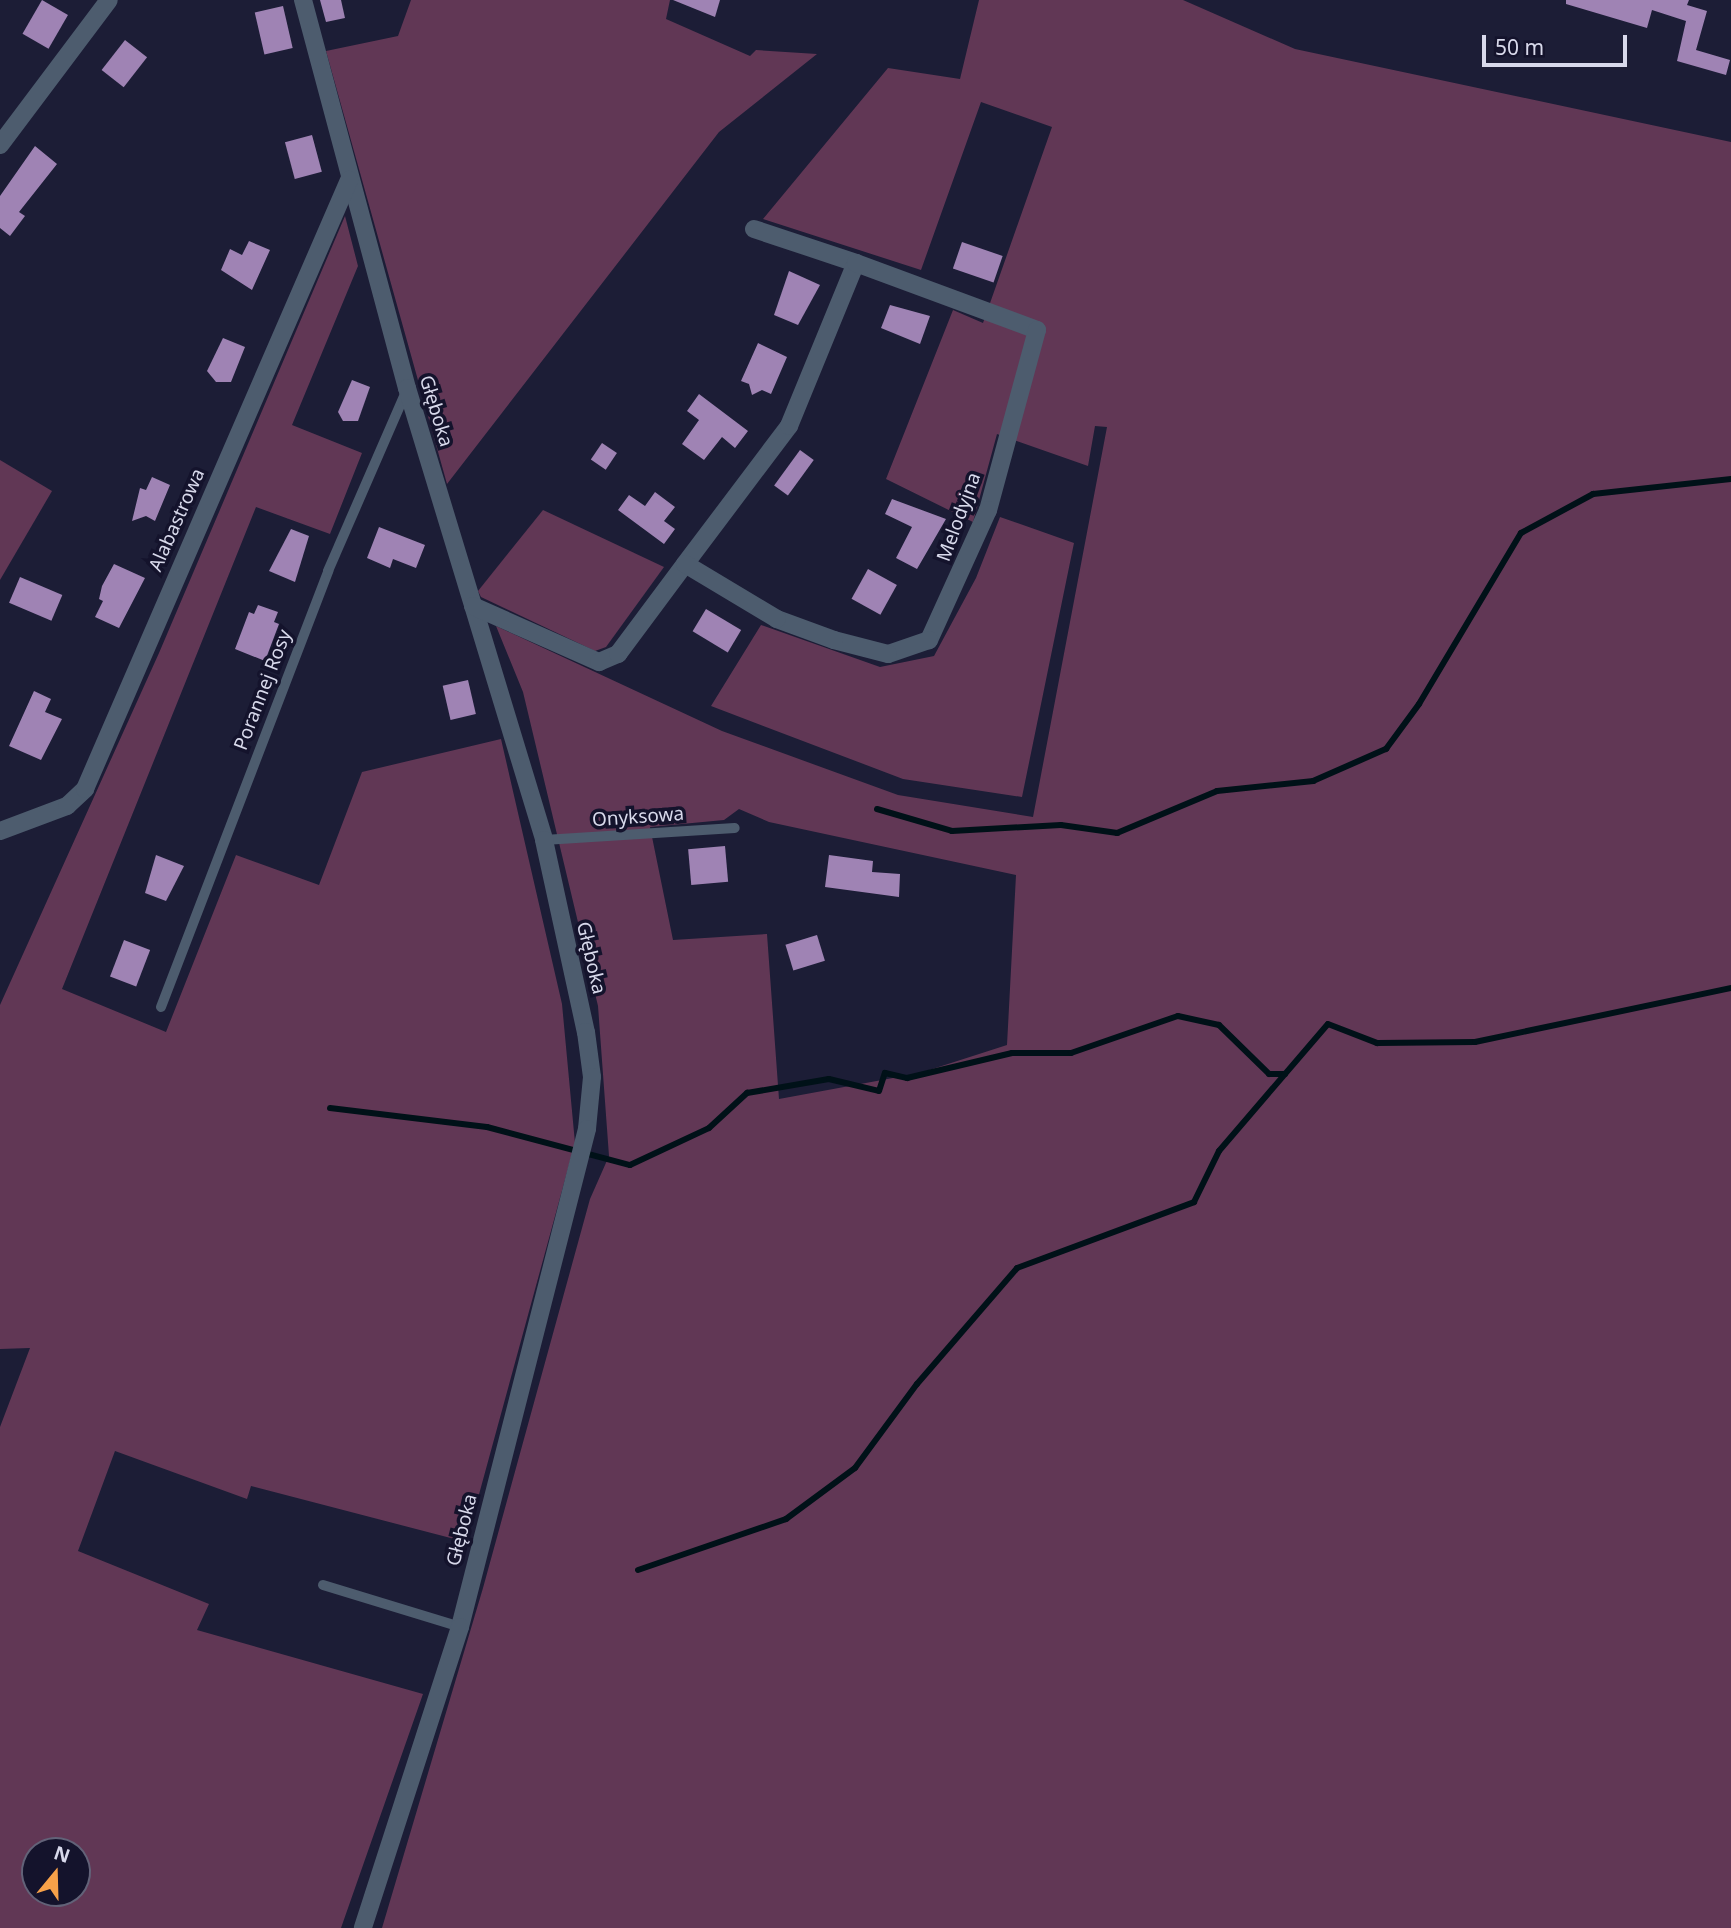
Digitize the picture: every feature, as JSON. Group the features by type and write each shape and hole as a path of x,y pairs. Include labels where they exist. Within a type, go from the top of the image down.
{"street":[{"path":"0,145 109,0"},
{"name":"Głęboka","path":"303,0 349,180 407,388 544,840 586,1032 592,1077 587,1129 460,1627 363,1928"},
{"name":"Alabastrowa","path":"0,831 67,806 85,789 349,180"},
{"name":"Melodyjna","path":"685,564 777,619 834,640 888,654 929,640 988,510 1037,330 856,263 754,229"},
{"path":"473,606 598,662 618,654 789,426 856,263"}],"lane":[{"name":"Porannej Rosy","path":"161,1007 328,571 407,388"},
{"name":"Onyksowa","path":"544,840 735,828"},
{"path":"323,1585 460,1627"}],"shaded area":[{"path":"411,0 670,0 666,19 750,56 756,50 817,54 719,132 447,484 326,51 398,36"},
{"path":"979,0 1183,0 1295,49 1731,142 1731,1928 382,1928 483,1588 590,1199 609,1156 598,1006 523,692 496,626 722,731 898,795 1033,817 1107,427 1095,426 1088,466 997,434 973,522 886,479 953,310 983,323 1052,127 981,102 921,270 763,219 888,68 960,79","holes":["739,809 769,822 1016,875 1007,1045 920,1073 779,1099 767,934 673,940 650,827 724,820"]},
{"path":"345,216 358,266 292,425 362,453 330,534 256,507 62,989 166,1032 236,855 319,885 362,772 501,739 562,1004 575,1143 466,1542 251,1486 247,1499 115,1451 78,1551 209,1604 197,1630 423,1694 341,1928 0,1928 0,1427 30,1348 0,1349 0,1005 159,653"},
{"path":"0,460 52,491 0,580"},
{"path":"543,510 664,567 606,647 595,651 481,597 478,591"},
{"path":"1000,517 1074,543 1022,797 903,779 711,706 761,625 880,667 934,656 976,578"}],"building":[{"path":"42,0 68,15 48,49 23,34"},
{"path":"320,0 341,0 345,18 326,22"},
{"path":"673,0 720,0 715,17"},
{"path":"1566,0 1689,0 1687,5 1707,11 1696,50 1730,60 1726,75 1677,61 1686,21 1652,10 1647,28 1566,4"},
{"path":"283,6 293,48 264,54 255,13"},
{"path":"125,40 147,57 124,87 102,70"},
{"path":"312,135 322,172 295,179 285,142"},
{"path":"35,146 57,164 19,212 25,216 10,236 0,228 0,196"},
{"path":"249,241 270,250 252,290 221,270 230,249 242,255"},
{"path":"962,242 1003,256 994,282 953,268"},
{"path":"789,271 820,285 798,325 774,315"},
{"path":"890,305 930,316 920,344 881,328"},
{"path":"223,338 245,347 231,382 216,382 207,371"},
{"path":"758,343 787,357 771,394 762,390 752,395 749,384 741,381"},
{"path":"352,380 370,387 358,421 343,421 338,412"},
{"path":"699,394 748,431 735,448 722,437 704,460 682,444 699,420 687,411"},
{"path":"602,443 617,453 606,470 591,460"},
{"path":"800,450 814,460 788,496 774,486"},
{"path":"152,477 170,485 155,521 146,516 132,521 140,488 146,490"},
{"path":"655,492 675,507 664,521 675,529 664,544 618,510 629,495 645,506"},
{"path":"892,499 946,519 917,569 896,558 912,527 885,514"},
{"path":"379,527 425,545 416,568 393,559 390,568 367,558"},
{"path":"291,529 309,536 295,582 269,571"},
{"path":"114,564 145,578 119,628 95,617 103,601 99,599 102,586"},
{"path":"868,569 897,585 880,615 852,599"},
{"path":"20,577 62,595 51,621 9,603"},
{"path":"258,605 278,612 274,622 279,624 265,661 235,649 249,612 254,614"},
{"path":"706,609 741,630 728,652 693,631"},
{"path":"468,680 476,714 451,720 443,686"},
{"path":"34,691 51,699 45,712 62,719 41,760 9,746"},
{"path":"725,846 728,882 691,885 688,849"},
{"path":"156,855 184,866 166,901 145,893"},
{"path":"829,855 873,861 872,872 900,874 899,897 825,887"},
{"path":"817,935 825,961 793,970 785,945"},
{"path":"124,940 150,950 136,986 110,976"}],"waterway":[{"path":"877,809 952,831 1061,825 1117,833 1217,791 1313,781 1386,749 1419,704 1521,533 1593,494 1731,479"},
{"path":"638,1570 786,1519 855,1468 917,1384 1017,1268 1194,1202 1219,1151 1328,1024 1377,1043 1475,1042 1731,988"},
{"path":"330,1108 487,1127 630,1165 709,1128 747,1093 829,1079 879,1091 885,1073 907,1078 1012,1053 1071,1053 1178,1016 1219,1025 1269,1074 1285,1074"}]}
